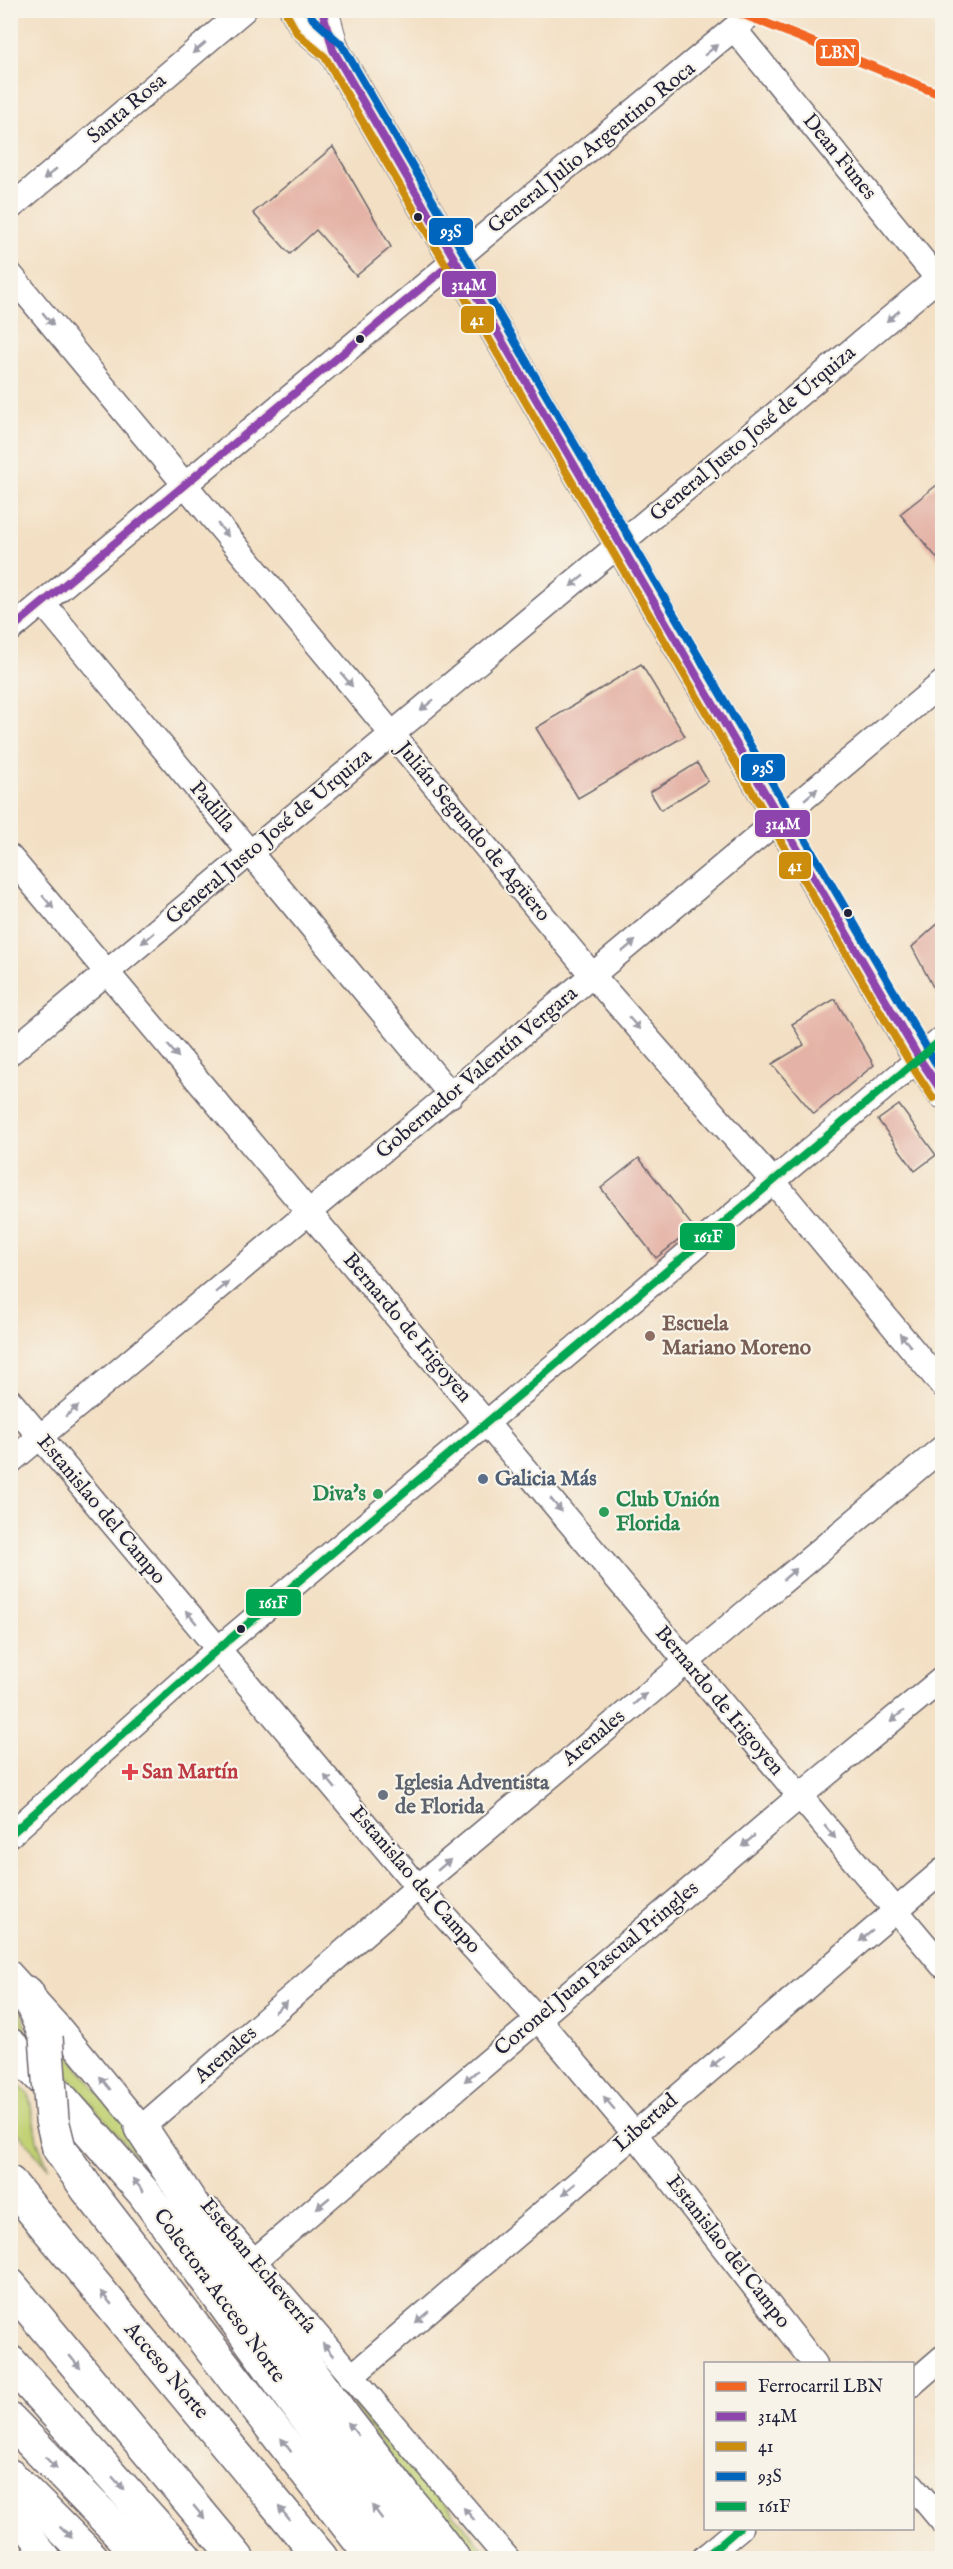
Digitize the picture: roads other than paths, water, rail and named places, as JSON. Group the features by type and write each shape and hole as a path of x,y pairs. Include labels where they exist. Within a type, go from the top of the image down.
{"highway":[{"path":"19,1983 46,2037 52,2120 59,2148 88,2190 373,2559"},
{"name":"Colectora Acceso Norte","path":"10,2045 60,2097 144,2193 336,2459 412,2559"},
{"path":"141,2128 230,2262 346,2420 453,2559"},
{"name":"Acceso Norte","path":"10,2183 321,2559"},
{"path":"10,2285 237,2559"},
{"path":"10,2362 185,2559"},
{"path":"10,2421 144,2559"},
{"path":"10,2476 93,2559"}],"main road":[{"path":"310,14 623,544 782,819 931,1048 942,1092"}],"street":[{"name":"Santa Rosa","path":"10,208 244,10"},
{"name":"General Julio Argentino Roca","path":"10,630 735,30 756,10"},
{"name":"Dean Funes","path":"735,30 941,279"},
{"name":"Julián Segundo de Agüero","path":"10,274 593,976 772,1180 942,1385"},
{"name":"General Justo José de Urquiza","path":"10,1053 941,279"},
{"name":"Padilla","path":"43,603 451,1095"},
{"name":"Gobernador Valentín Vergara","path":"10,1462 310,1214 942,683"},
{"name":"Bernardo de Irigoyen","path":"10,856 942,1965"},
{"path":"10,1836 218,1649 931,1048"},
{"name":"Estanislao del Campo","path":"10,1401 418,1887 538,2019 634,2133 813,2362"},
{"name":"Arenales","path":"141,2128 418,1887 942,1448"},
{"name":"Coronel Juan Pascual Pringles","path":"254,2261 800,1796 942,1679"},
{"name":"Libertad","path":"351,2378 942,1871"},
{"name":"Esteban Echeverría","path":"19,1983 351,2378 507,2559"},
{"path":"914,2382 942,2358"},
{"path":"914,2487 942,2521"},
{"path":"10,2511 49,2559"},
{"path":"704,2559 740,2530"}],"rail line":[{"name":"LBN","path":"733,10 942,95"}],"place":[{"name":"Escuela Mariano Moreno","path":"650,1336"},
{"name":"Galicia Más","path":"483,1479"},
{"name":"Diva's","path":"378,1494"},
{"name":"Club Unión Florida","path":"604,1512"},
{"name":"San Martín","path":"130,1772"},
{"name":"Iglesia Adventista de Florida","path":"383,1795"}]}
